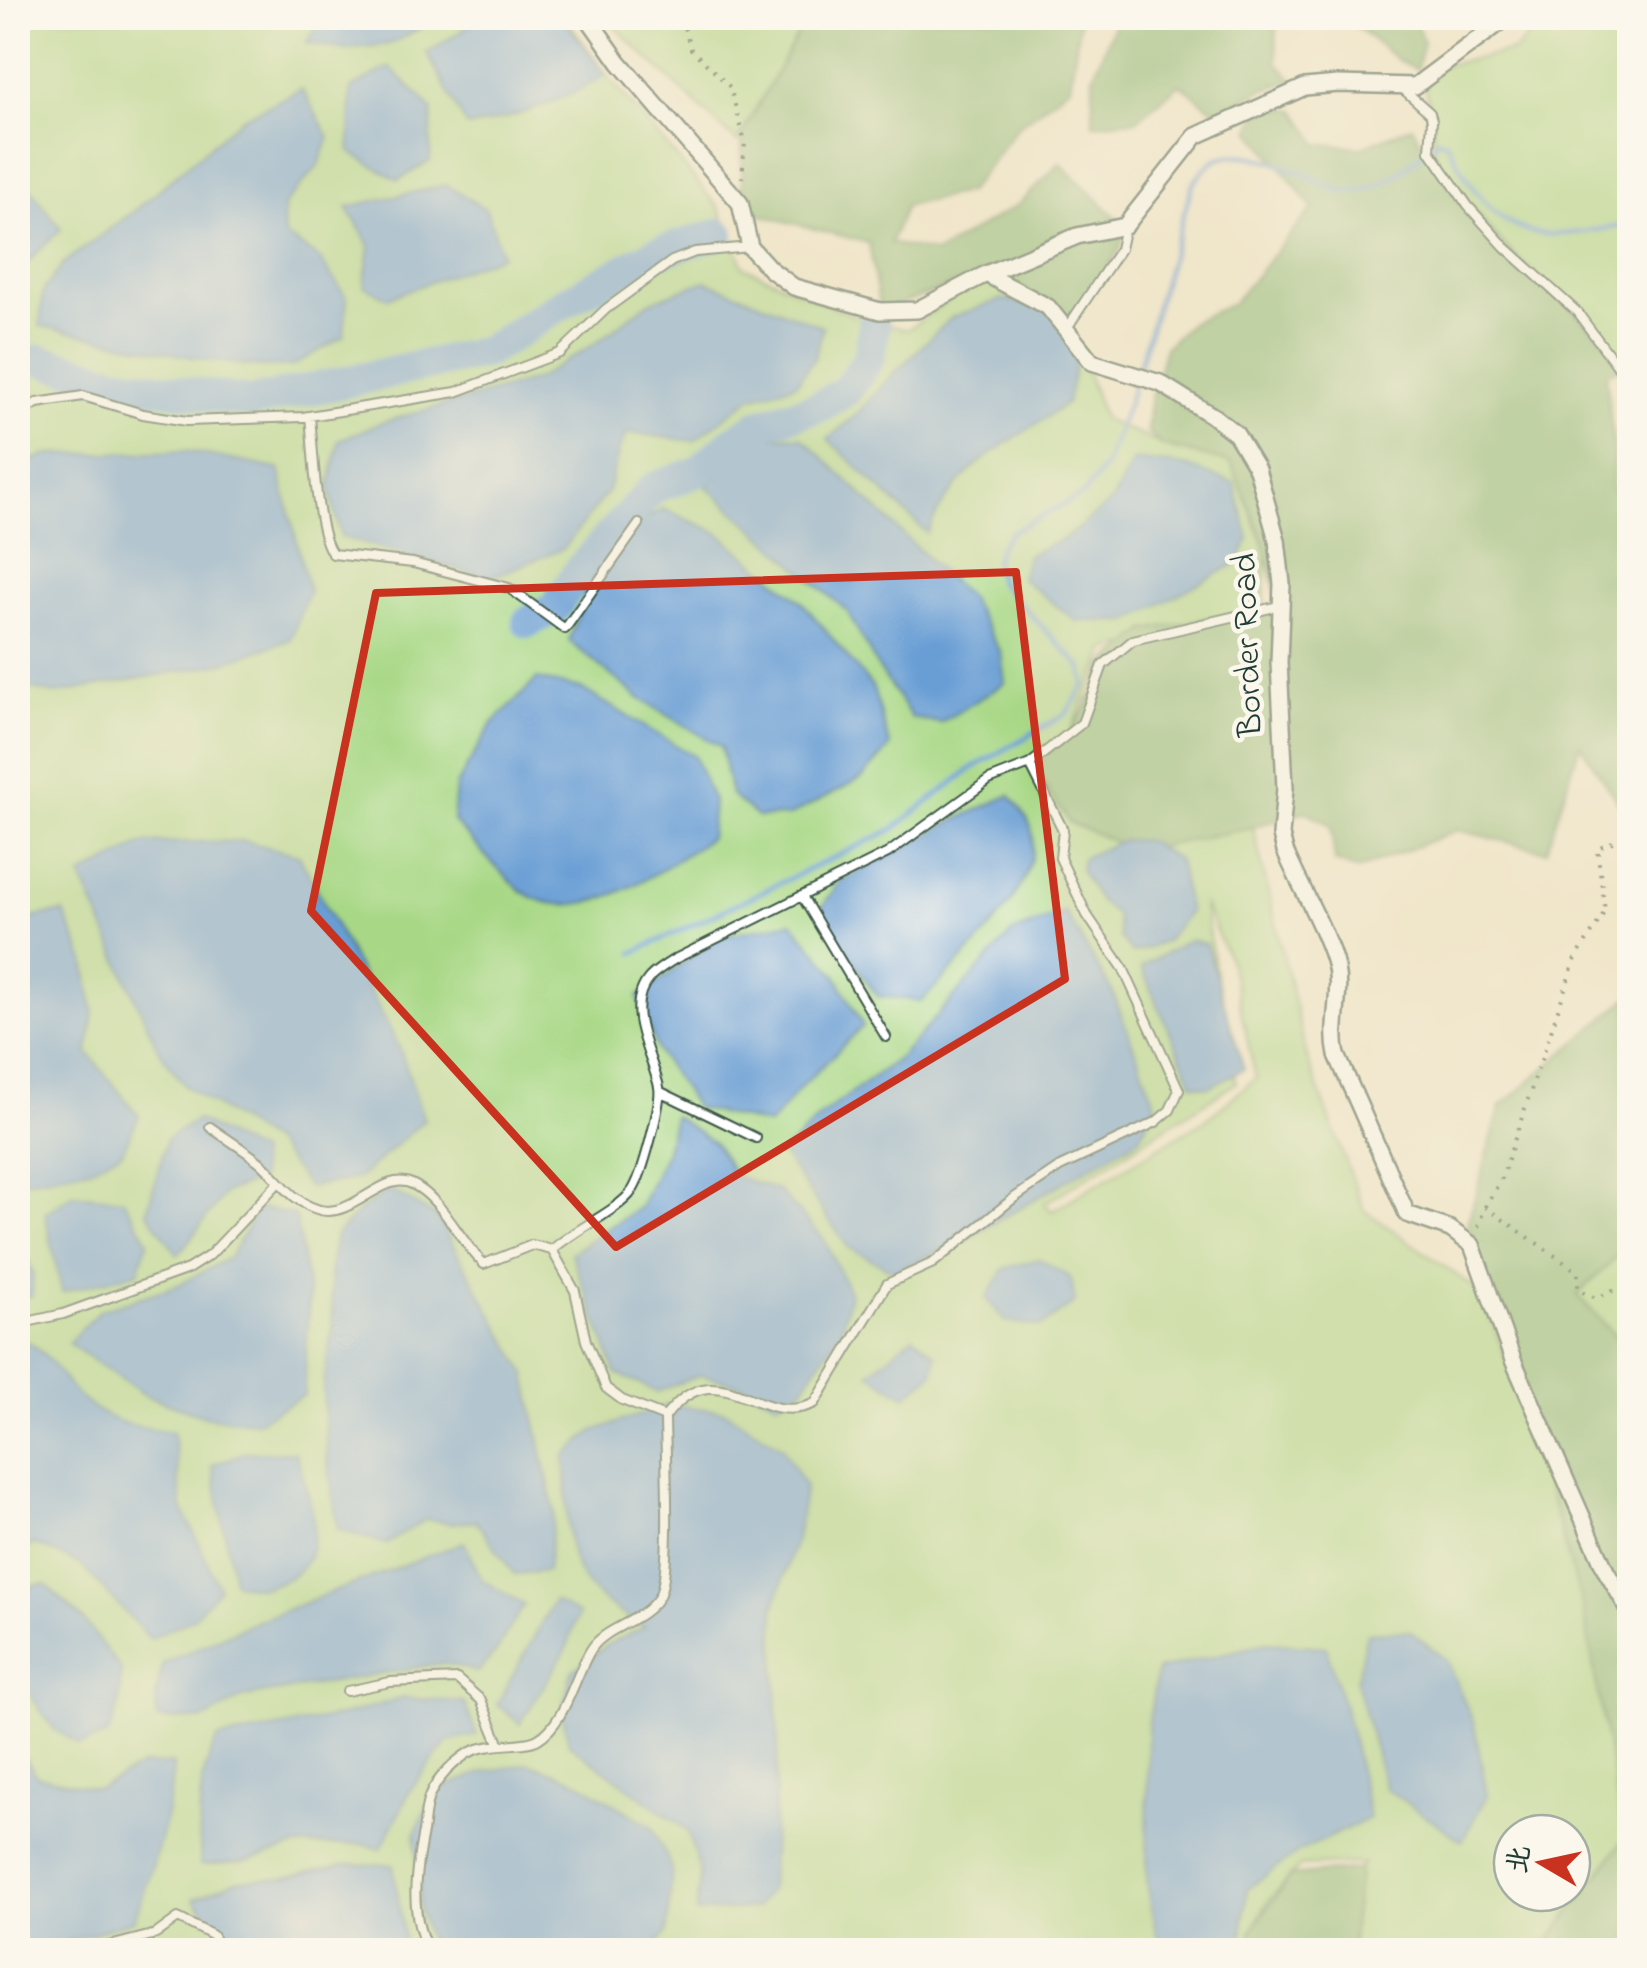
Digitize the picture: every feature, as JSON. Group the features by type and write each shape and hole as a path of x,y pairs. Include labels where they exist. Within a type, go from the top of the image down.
{"street":[{"path":"588,18 619,62 740,203 750,248 770,269 794,287 880,311 917,310 986,274 1077,236 1125,226 1196,136 1306,87 1414,86 1506,18"},
{"name":"Border Road","path":"986,274 1048,307 1086,357 1100,366 1160,383 1236,434 1257,469 1276,540 1282,584 1281,835 1284,851 1336,965 1337,1055 1407,1214 1450,1230 1472,1245"},
{"path":"1472,1245 1512,1360 1606,1571 1630,1612"}],"lane":[{"path":"1402,88 1430,113 1430,151 1468,206 1505,247 1577,312 1630,383"},
{"path":"1067,328 1120,249 1125,226"},
{"path":"18,414 37,403 83,396 143,414 188,421 310,416 456,392 560,353 606,309 672,262 695,252 750,248"},
{"path":"310,416 322,528 326,547 333,554 413,563 508,588 565,628 639,524"},
{"path":"552,1250 570,1233 623,1201 639,1177 661,1092 637,1011 641,992 650,978 675,958 888,854 989,780 1030,764 1082,723 1103,665 1133,640 1279,606"},
{"path":"428,1950 419,1933 414,1880 429,1796 444,1773 468,1753 499,1743 536,1741 550,1728 593,1645 644,1614 660,1595 665,1562 665,1416 696,1388 732,1389 752,1400 797,1412 816,1403 887,1284 933,1262 1014,1198 1060,1168 1156,1122 1170,1110 1179,1090 1123,968 1087,915 1060,858 1063,830 1030,764"},
{"path":"803,898 886,1037"},
{"path":"661,1092 756,1138"},
{"path":"210,1128 262,1164 306,1205 342,1211 396,1182 410,1182 431,1199 484,1264 532,1246 552,1250"},
{"path":"18,1324 63,1314 188,1269 210,1255 278,1183"},
{"path":"552,1250 574,1291 586,1341 606,1388 622,1400 665,1416"},
{"path":"346,1691 390,1682 457,1679 481,1700 499,1743"},
{"path":"94,1950 156,1934 178,1918 212,1935 221,1950"}],"path":[{"path":"681,18 691,49 730,87 746,142 740,203"},
{"path":"1472,1245 1485,1207 1501,1180 1574,962 1605,911 1597,848 1630,835"},
{"path":"1485,1207 1578,1272 1578,1290 1596,1298 1613,1291 1630,1298"}],"highlighted area":[{"path":"1016,572 1065,979 616,1247 311,911 376,593"}],"green space":[{"path":"18,18 566,18 607,75 719,208 744,267 856,317 907,330 986,274 1085,368 1104,420 1170,448 1231,462 1267,554 1263,608 1106,650 1068,737 1137,851 1253,827 1308,1061 1364,1210 1482,1293 1529,1422 1615,1715 1624,1839 1592,1882 1592,1813 1492,1813 1492,1913 1569,1913 1542,1950 1351,1950 1359,1869 1363,1863 1300,1866 1260,1915 1253,1950 18,1950","holes":["1203,902 1230,962 1256,1078 1207,1119 1051,1211 1045,1203 1236,1083"]},
{"path":"605,18 807,18 737,142"},
{"path":"807,18 1080,18 1070,86 1019,125 968,192 905,206 890,243 936,253 1019,204 1060,163 1125,226 1120,249 1073,319 991,272 880,311 869,243 742,210 742,134"},
{"path":"1117,18 1276,18 1277,63 1294,80 1263,90 1217,113 1180,84 1136,120 1093,124 1093,76"},
{"path":"1346,18 1414,18 1423,41 1417,69 1399,61"},
{"path":"1545,18 1629,18 1629,382 1497,238 1435,160 1422,70 1514,51"},
{"path":"1261,106 1296,110 1318,144 1363,147 1412,126 1433,160 1483,223 1629,362 1606,375 1613,491 1629,494 1629,798 1619,804 1580,744 1546,851 1457,830 1357,870 1335,861 1331,826 1306,811 1253,827 1137,851 1070,823 1030,764 1068,737 1094,693 1103,665 1146,630 1279,606 1264,542 1231,463 1162,445 1147,431 1150,402 1165,347 1190,323 1233,303 1313,208 1251,130"},
{"path":"1629,997 1629,1245 1577,1295 1629,1351 1629,1950 1525,1950 1551,1939 1570,1913 1592,1913 1592,1883 1624,1839 1583,1607 1468,1222 1501,1106"},
{"path":"1629,1245 1629,1349 1577,1295"},
{"path":"1359,1869 1351,1950 1253,1950 1251,1931 1290,1876"}],"water":[{"path":"324,18 440,18 390,44 346,49 306,43"},
{"path":"481,18 563,18 606,75 539,107 467,127 427,53"},
{"path":"390,67 432,109 430,161 398,180 350,152 351,88"},
{"path":"302,89 329,137 319,165 283,206 284,235 319,258 347,298 344,336 293,366 261,367 201,359 40,326 43,291 65,262 137,209 242,118"},
{"path":"18,172 61,229 18,272"},
{"path":"446,185 486,209 502,255 388,298 364,286 370,246 347,207"},
{"path":"705,281 823,327 815,357 796,384 751,397 694,441 628,433 608,491 563,549 489,578 341,537 329,488 339,440 380,423 535,380 596,343 649,302"},
{"path":"1002,299 1061,311 1076,361 1067,403 970,472 954,488 927,533 828,439 952,317"},
{"path":"756,436 802,437 969,598 1001,653 1005,683 940,723 912,718 847,611 706,486"},
{"path":"186,451 279,469 309,591 290,640 219,664 55,694 18,686 18,465 46,455"},
{"path":"1133,460 1185,466 1234,483 1249,538 1239,562 1128,621 1076,621 1021,578 1028,555 1066,538 1112,501"},
{"path":"663,509 717,532 802,602 873,688 890,747 862,778 789,816 757,817 731,795 721,747 639,698 569,641 586,590 628,530"},
{"path":"537,679 582,689 694,756 713,801 710,838 646,879 596,900 547,903 525,893 508,879 453,821 456,786 492,724"},
{"path":"1010,795 1030,824 1032,850 1026,874 1013,898 977,944 922,1001 877,996 820,911 839,882"},
{"path":"1123,840 1147,841 1178,860 1189,912 1165,942 1132,953 1120,938 1116,915 1100,902 1080,870 1082,858"},
{"path":"244,841 299,855 400,1049 424,1120 359,1178 308,1187 274,1144 185,1086 158,1049 81,876 144,843"},
{"path":"64,912 85,961 94,1013 88,1053 139,1116 122,1152 90,1168 18,1182 18,920"},
{"path":"1065,912 1113,993 1156,1105 1139,1138 963,1241 894,1271 848,1247 782,1154 823,1114 899,1058 1012,933"},
{"path":"792,922 836,975 863,1026 769,1125 696,1108 658,1052 638,997 720,936"},
{"path":"1189,940 1206,944 1244,1069 1208,1087 1193,1084 1141,967"},
{"path":"674,1116 714,1143 735,1176 779,1191 824,1239 850,1294 841,1330 803,1388 777,1402 742,1385 700,1375 657,1392 616,1373 571,1253 640,1207 666,1150"},
{"path":"197,1120 259,1153 260,1180 226,1192 178,1255 147,1212 167,1138"},
{"path":"389,1189 437,1217 526,1374 554,1510 547,1571 514,1574 476,1521 450,1523 427,1519 386,1544 338,1529 327,1457 323,1388 333,1326 330,1269 336,1235 360,1210"},
{"path":"74,1194 123,1199 148,1241 138,1272 62,1292 45,1213"},
{"path":"258,1208 295,1215 309,1297 304,1395 256,1422 208,1417 147,1396 68,1343 100,1310 176,1286 230,1257"},
{"path":"18,1236 33,1273 32,1295 18,1300"},
{"path":"1039,1259 1071,1278 1075,1303 1040,1327 1005,1321 986,1298 1005,1268"},
{"path":"913,1336 936,1354 933,1374 906,1396 869,1373"},
{"path":"18,1338 47,1357 76,1394 96,1410 127,1424 173,1432 182,1507 219,1588 194,1617 150,1639 80,1564 34,1544 18,1553"},
{"path":"669,1405 724,1411 782,1447 805,1486 797,1534 774,1609 778,1745 770,1890 755,1908 696,1913 700,1873 687,1830 569,1744 562,1713 572,1671 608,1644 645,1627 616,1610 581,1576 569,1538 565,1456 593,1431"},
{"path":"246,1452 295,1452 313,1521 309,1555 301,1569 266,1587 234,1582 212,1465"},
{"path":"464,1542 482,1580 524,1605 497,1650 478,1672 444,1663 244,1697 203,1720 157,1719 156,1696 163,1663 257,1621"},
{"path":"45,1584 83,1619 121,1670 119,1705 108,1735 80,1745 54,1729 18,1678 18,1587"},
{"path":"554,1601 578,1614 566,1650 520,1724 497,1704"},
{"path":"1410,1631 1446,1660 1474,1723 1487,1795 1462,1841 1385,1788 1356,1681 1367,1633"},
{"path":"1266,1643 1326,1647 1349,1724 1369,1818 1300,1851 1247,1889 1242,1938 1231,1950 1170,1950 1156,1933 1147,1882 1148,1727 1157,1670"},
{"path":"403,1698 464,1702 477,1735 447,1742 411,1789 381,1849 363,1844 298,1846 242,1862 201,1865 202,1785 218,1739 341,1716"},
{"path":"18,1747 37,1776 97,1789 143,1765 173,1764 164,1823 134,1920 42,1950 18,1950"},
{"path":"528,1763 575,1780 652,1827 672,1868 667,1932 652,1950 432,1950 420,1913 415,1833 437,1790 480,1773"},
{"path":"347,1864 393,1865 406,1950 236,1950 194,1899 238,1880 282,1878"}],"waterway":[{"path":"633,953 892,830 971,769 1066,714 1085,684 1082,668 999,582 995,562 999,547 1011,532 1084,494 1105,466 1129,400 1192,186 1211,163 1234,155 1249,156 1282,165 1342,191 1357,191 1395,176 1439,139 1447,143 1485,202 1526,231 1576,233 1630,225"},
{"path":"40,360 114,381 251,402 487,352 568,300 655,253 719,234"},
{"path":"528,622 555,608 580,569 653,488 698,472 733,441 761,424 818,407 846,391 869,358 874,325"}]}
